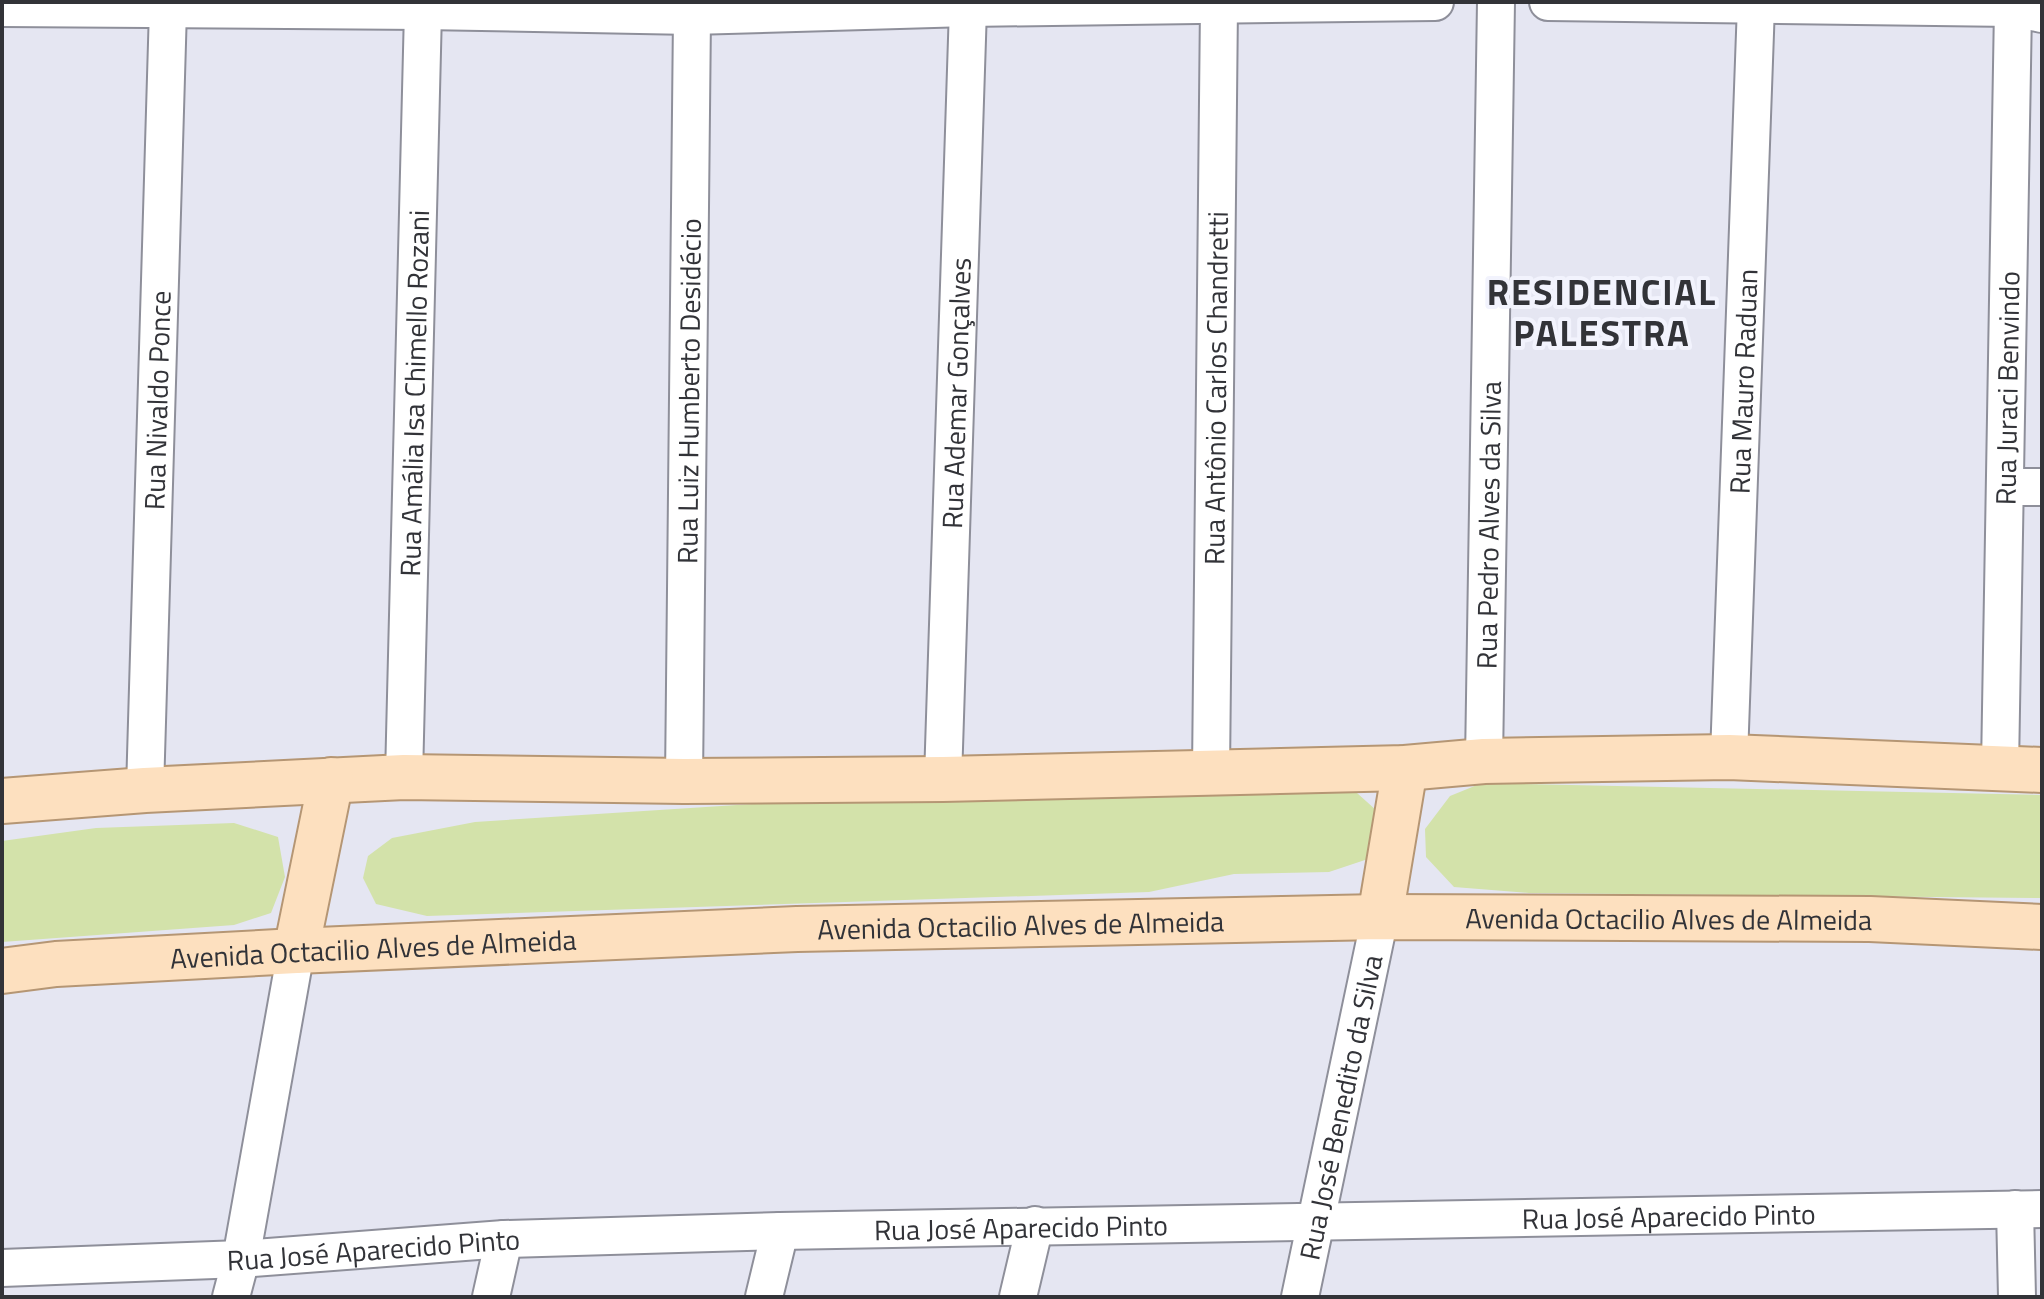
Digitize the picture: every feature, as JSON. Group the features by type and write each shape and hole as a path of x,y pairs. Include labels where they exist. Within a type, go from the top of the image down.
{"main road":[{"path":"2,801 145,790 404,777 684,781 943,779 1405,768 1484,761 1729,757 2021,769"},
{"path":"1380,917 1405,768"},
{"path":"296,951 331,780"},
{"name":"Avenida Octacilio Alves de Almeida","path":"2,971 56,964 296,951 797,929 1380,917 1870,919 2042,927"}],"street":[{"path":"2,8 423,11 1435,2"},
{"name":"Rua Pedro Alves da Silva","path":"1484,761 1496,2"},
{"path":"1548,2 2028,11"},
{"name":"Rua Antônio Carlos Chandretti","path":"1211,772 1219,5"},
{"name":"Rua Mauro Raduan","path":"1729,757 1756,5"},
{"name":"Rua Ademar Gonçalves","path":"943,779 968,8"},
{"name":"Rua Nivaldo Ponce","path":"145,790 168,9"},
{"name":"Rua Luiz Humberto Desidécio","path":"684,781 690,9"},
{"name":"Rua Amália Isa Chimello Rozani","path":"404,777 423,11"},
{"name":"Rua Juraci Benvindo","path":"2021,769 2006,487 2028,11"},
{"path":"2006,487 2042,487"},
{"name":"Rua José Benedito da Silva","path":"1300,1297 1380,917"},
{"path":"231,1297 241,1259 296,951"},
{"path":"2017,1297 2029,1209"},
{"name":"Rua José Aparecido Pinto","path":"2,1268 241,1259 504,1239 1035,1225 2029,1209"},
{"path":"1018,1297 1035,1225"},
{"path":"764,1297 780,1231"},
{"path":"491,1297 504,1239"}],"green space":[{"path":"1482,783 2042,795 2042,898 1529,893 1454,887 1426,857 1425,829 1450,796"},
{"path":"1264,786 1357,793 1386,819 1377,856 1329,872 1234,874 1149,892 427,916 376,904 363,878 368,856 392,838 475,822 1000,788"},
{"path":"234,823 278,837 285,877 271,913 234,925 2,942 2,841 96,828"}],"district":[{"name":"RESIDENCIAL PALESTRA","path":"1602,312"}]}
